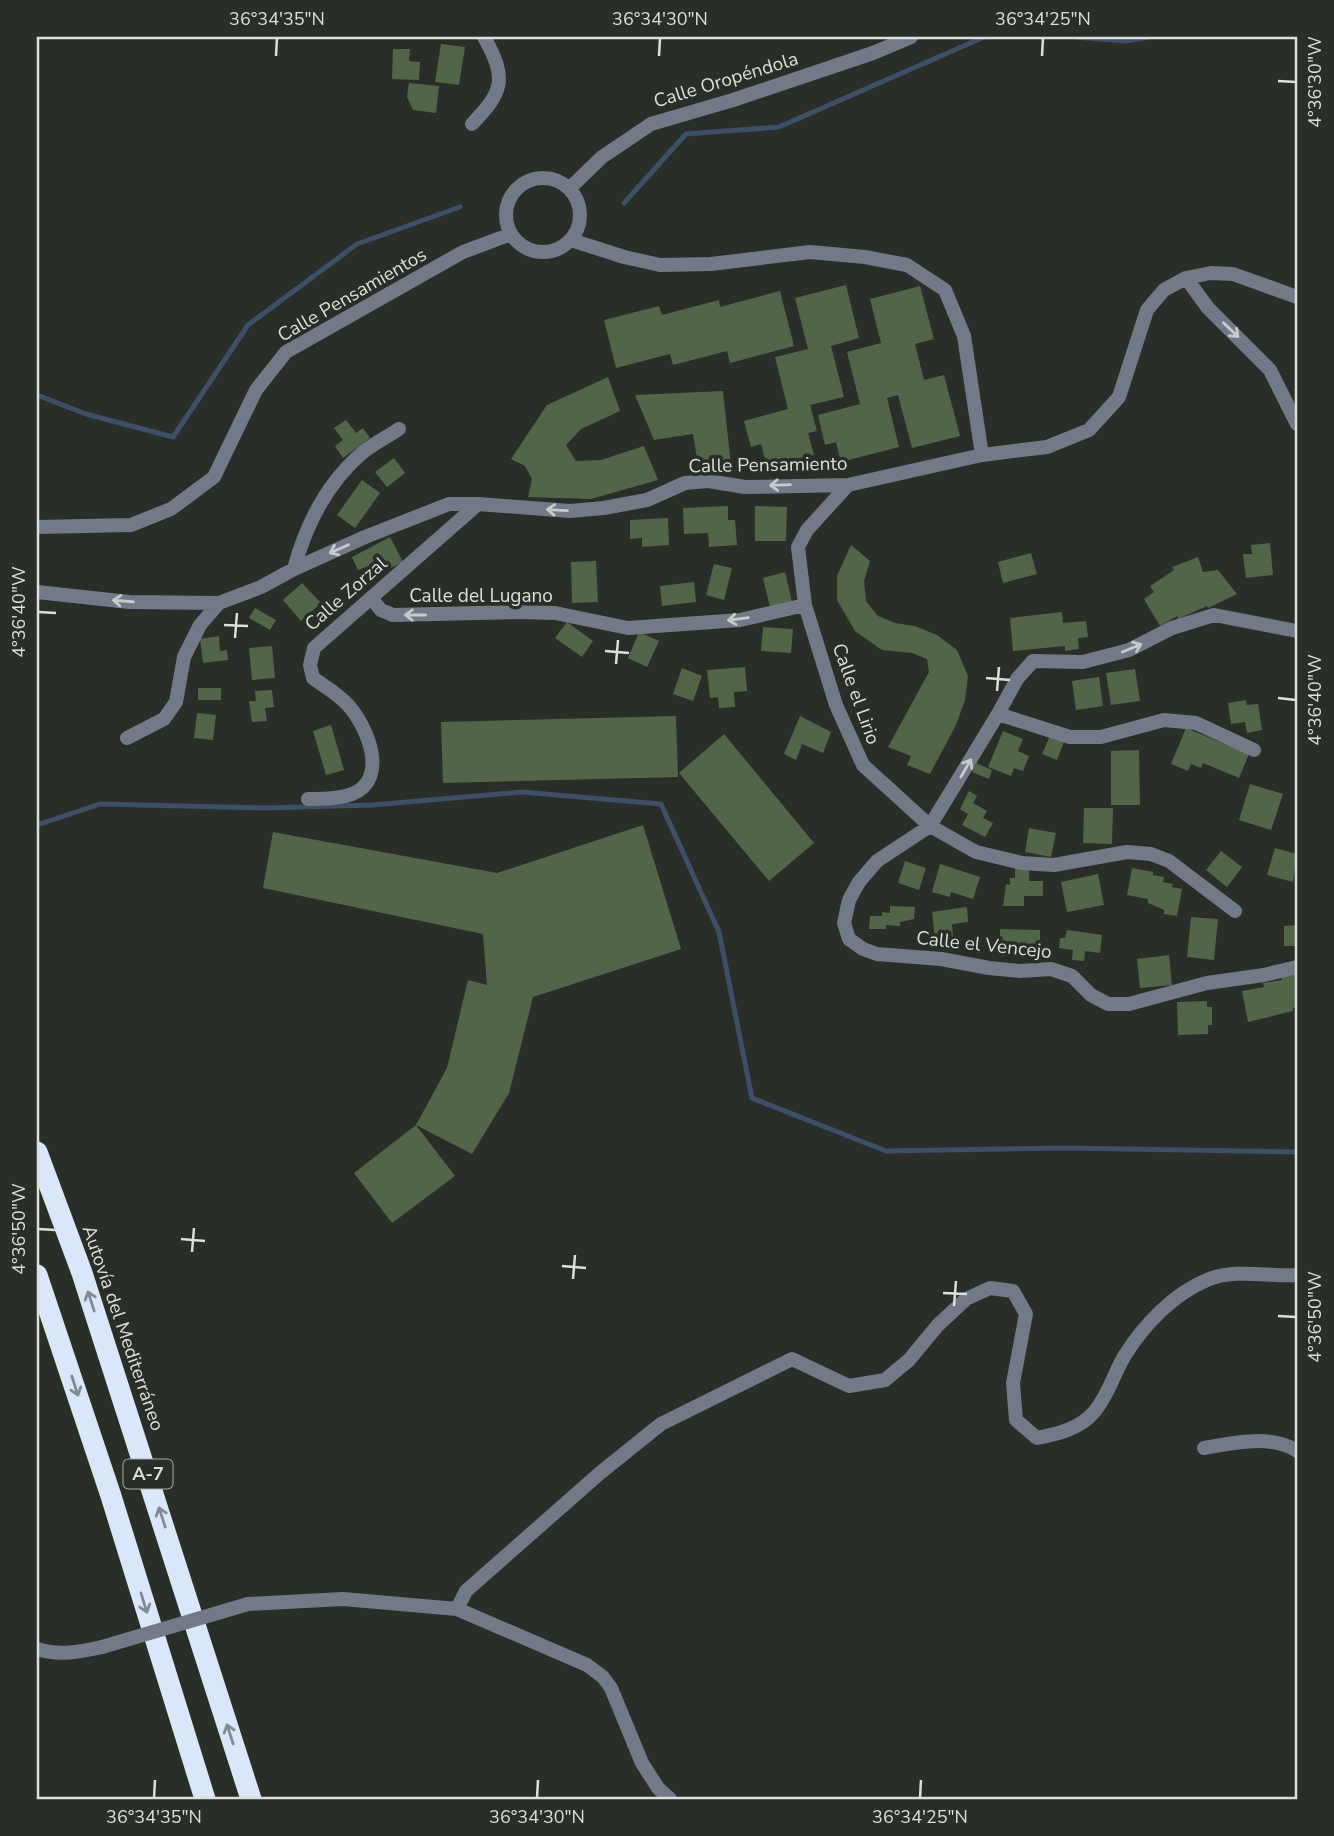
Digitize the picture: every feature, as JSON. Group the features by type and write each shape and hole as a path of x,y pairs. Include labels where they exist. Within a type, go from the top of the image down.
{"highway":[{"name":"Autovía del Mediterráneo","path":"37,1152 90,1299 251,1799"},
{"name":"A-7","path":"37,1275 111,1496 205,1799"}],"street":[{"path":"472,124 491,104 500,87 497,59 484,37"},
{"name":"Calle Oropéndola","path":"570,188 602,157 651,124 797,79 911,37"},
{"path":"543,177 559,181 570,188 581,211 578,229 571,240 556,250 545,252 532,251 519,244 511,234 506,220 506,207 510,196 519,186 530,179 543,177"},
{"name":"Calle Pensamientos","path":"37,527 131,525 171,509 214,477 256,390 286,352 463,252 511,234"},
{"path":"571,240 660,265 711,264 810,252 866,257 906,265 945,290 959,324 964,338 982,455"},
{"name":"Calle Pensamiento","path":"37,592 129,602 219,603 449,504 570,511 647,500 685,483 708,481 745,486 848,485 982,455 1047,447 1088,430 1119,397 1147,310 1164,290 1186,278 1211,273 1233,274 1297,297"},
{"path":"1186,278 1208,308 1270,370 1297,424"},
{"path":"294,569 312,516 328,490 363,453 399,429"},
{"name":"Calle el Lirio","path":"848,485 807,530 798,547 805,606 836,705 863,765 930,826 976,852 1021,863 1054,865 1127,852 1152,854 1169,861 1235,911"},
{"name":"Calle Zorzal","path":"309,799 328,799 353,794 368,784 373,768 362,724 347,704 313,678 310,665 313,648 478,504"},
{"name":"Calle del Lugano","path":"371,598 381,610 393,615 544,613 628,628 740,620 805,606"},
{"path":"127,738 164,719 176,702 184,657 200,625 219,603"},
{"path":"930,826 1017,679 1033,661 1083,662 1129,650 1172,628 1214,615 1297,631"},
{"path":"998,714 1070,737 1101,737 1164,720 1196,723 1254,750"},
{"name":"Calle el Vencejo","path":"930,826 877,861 859,882 849,900 844,923 849,939 863,949 877,954 941,959 989,968 1051,970 1072,976 1091,995 1108,1004 1129,1004 1207,983 1264,975 1297,967"},
{"path":"457,1609 467,1591 600,1473 661,1424 792,1359 849,1387 885,1380 909,1360 938,1325 966,1300 990,1288 1013,1291 1026,1314 1013,1383 1016,1420 1037,1438 1064,1433 1094,1412 1125,1355 1157,1314 1180,1295 1208,1279 1228,1275 1297,1275"},
{"path":"1204,1448 1254,1440 1292,1447 1297,1451"},
{"path":"37,1649 49,1653 75,1653 248,1604 343,1599 457,1609 587,1665 603,1676 611,1688 642,1763 658,1788 670,1799"}],"building":[{"path":"441,44 465,47 459,85 435,82"},
{"path":"393,49 410,49 409,61 420,62 419,80 392,79"},
{"path":"409,83 439,86 436,113 413,110 407,97"},
{"path":"846,285 859,338 831,346 844,397 810,405 817,431 808,433 814,455 767,467 761,444 751,447 744,421 788,409 775,357 808,349 795,298"},
{"path":"920,286 934,339 915,344 924,380 944,375 960,436 912,448 898,395 887,398 899,447 841,462 836,442 825,445 818,415 860,404 847,352 881,343 870,299"},
{"path":"780,291 794,346 730,363 727,351 673,365 670,354 616,368 604,320 659,306 662,315 719,300 720,307"},
{"path":"608,377 620,411 581,429 566,445 576,461 601,460 644,446 658,480 591,499 528,497 532,479 525,466 511,459 547,405"},
{"path":"723,391 731,466 699,470 693,434 654,440 635,395"},
{"path":"346,420 356,433 363,428 370,438 343,458 335,446 343,440 334,428"},
{"path":"394,458 405,473 387,487 375,472"},
{"path":"362,480 380,493 355,528 337,515"},
{"path":"728,506 728,520 735,520 737,545 709,547 708,533 684,534 683,508"},
{"path":"755,506 787,507 786,541 755,541"},
{"path":"668,518 669,545 642,547 642,538 630,539 630,520"},
{"path":"390,537 403,562 371,578 366,567 358,570 352,557"},
{"path":"1270,543 1273,575 1246,578 1243,554 1252,554 1251,545"},
{"path":"851,545 870,561 864,581 866,601 878,616 937,635 957,650 968,676 965,700 956,725 930,774 907,765 911,756 888,747 929,672 927,659 912,653 882,650 855,631 837,600 837,576"},
{"path":"1031,553 1037,574 1003,583 998,562"},
{"path":"1198,557 1203,572 1218,570 1237,594 1178,619 1177,616 1160,626 1144,599 1154,592 1150,586 1174,570 1172,567"},
{"path":"596,561 598,602 572,603 571,562"},
{"path":"714,564 732,568 724,600 706,595"},
{"path":"785,572 792,602 770,607 763,578"},
{"path":"694,582 696,602 662,606 660,586"},
{"path":"302,583 321,603 301,621 283,600"},
{"path":"255,608 276,620 270,630 249,618"},
{"path":"1062,612 1063,623 1086,621 1088,637 1078,638 1079,649 1065,651 1065,646 1013,651 1010,618"},
{"path":"567,622 593,641 582,657 555,638"},
{"path":"763,627 793,629 791,653 761,651"},
{"path":"639,632 659,641 647,667 628,658"},
{"path":"219,636 220,651 227,650 228,660 203,663 200,639"},
{"path":"272,646 275,678 252,680 249,648"},
{"path":"745,667 747,691 734,692 735,707 719,708 718,697 710,698 707,670"},
{"path":"682,668 702,676 693,701 673,694"},
{"path":"1135,669 1140,701 1111,705 1106,673"},
{"path":"1099,677 1103,706 1076,710 1072,681"},
{"path":"198,688 221,688 221,700 198,700"},
{"path":"272,690 274,707 265,708 267,721 252,722 249,701 256,701 255,691"},
{"path":"1246,700 1247,705 1258,704 1262,730 1247,733 1245,722 1231,724 1228,703"},
{"path":"197,713 216,715 213,740 194,738"},
{"path":"676,716 678,777 443,783 441,722"},
{"path":"800,716 831,732 823,753 802,744 796,760 784,754"},
{"path":"331,725 344,770 326,775 313,731"},
{"path":"1186,728 1249,754 1239,778 1203,763 1201,768 1191,764 1188,771 1171,764"},
{"path":"1003,731 1023,739 1018,751 1029,756 1023,771 1014,768 1011,776 988,767"},
{"path":"724,734 814,843 769,881 679,773"},
{"path":"1050,736 1064,742 1057,760 1042,754"},
{"path":"1139,750 1140,805 1111,805 1111,751"},
{"path":"976,763 992,770 989,779 972,772"},
{"path":"1250,784 1283,794 1271,830 1239,820"},
{"path":"969,791 977,796 973,803 987,811 983,818 993,823 985,837 962,825 968,814 960,809"},
{"path":"1084,808 1113,808 1112,844 1083,843"},
{"path":"643,825 681,949 533,997 509,1093 472,1154 416,1125 447,1068 468,980 487,985 483,934 263,888 273,832 497,873"},
{"path":"1029,828 1056,833 1051,857 1025,852"},
{"path":"1275,848 1297,854 1293,882 1267,875"},
{"path":"1221,851 1242,867 1227,887 1206,870"},
{"path":"905,861 926,868 919,890 898,883"},
{"path":"940,864 980,877 973,899 951,892 950,897 932,892"},
{"path":"1015,868 1029,869 1029,881 1043,881 1043,896 1024,896 1024,906 1003,906 1006,884 1010,885 1010,878 1015,878"},
{"path":"1132,868 1153,872 1153,875 1164,877 1163,882 1182,889 1177,916 1164,914 1164,910 1148,903 1148,899 1127,895"},
{"path":"1098,874 1104,905 1067,912 1061,882"},
{"path":"890,906 915,907 914,919 900,922 900,926 886,925 886,929 869,929 870,916 882,916 882,912 890,913"},
{"path":"967,907 968,922 952,924 953,937 935,939 932,912"},
{"path":"1191,917 1218,919 1214,960 1187,957"},
{"path":"1297,925 1297,946 1284,946 1284,926"},
{"path":"1000,929 1040,930 1040,945 1022,945 1022,951 1000,951"},
{"path":"1067,930 1102,935 1100,953 1085,951 1084,961 1072,960 1073,950 1059,948 1060,938 1065,938"},
{"path":"1169,955 1172,985 1140,988 1137,959"},
{"path":"1297,972 1297,1007 1293,1008 1293,1011 1248,1022 1242,991 1264,987 1263,983 1282,980 1281,975"},
{"path":"1207,1001 1207,1007 1212,1007 1212,1025 1208,1025 1208,1034 1178,1035 1177,1002"},
{"path":"416,1125 455,1176 392,1223 354,1173"}],"waterway":[{"path":"624,203 686,134 779,127 984,37"},
{"path":"1075,37 1126,41 1149,37"},
{"path":"37,395 86,414 173,437 248,325 357,244 460,207"},
{"path":"37,825 100,804 264,808 373,805 522,792 661,804 719,932 752,1098 886,1151 1066,1148 1297,1152"}]}
